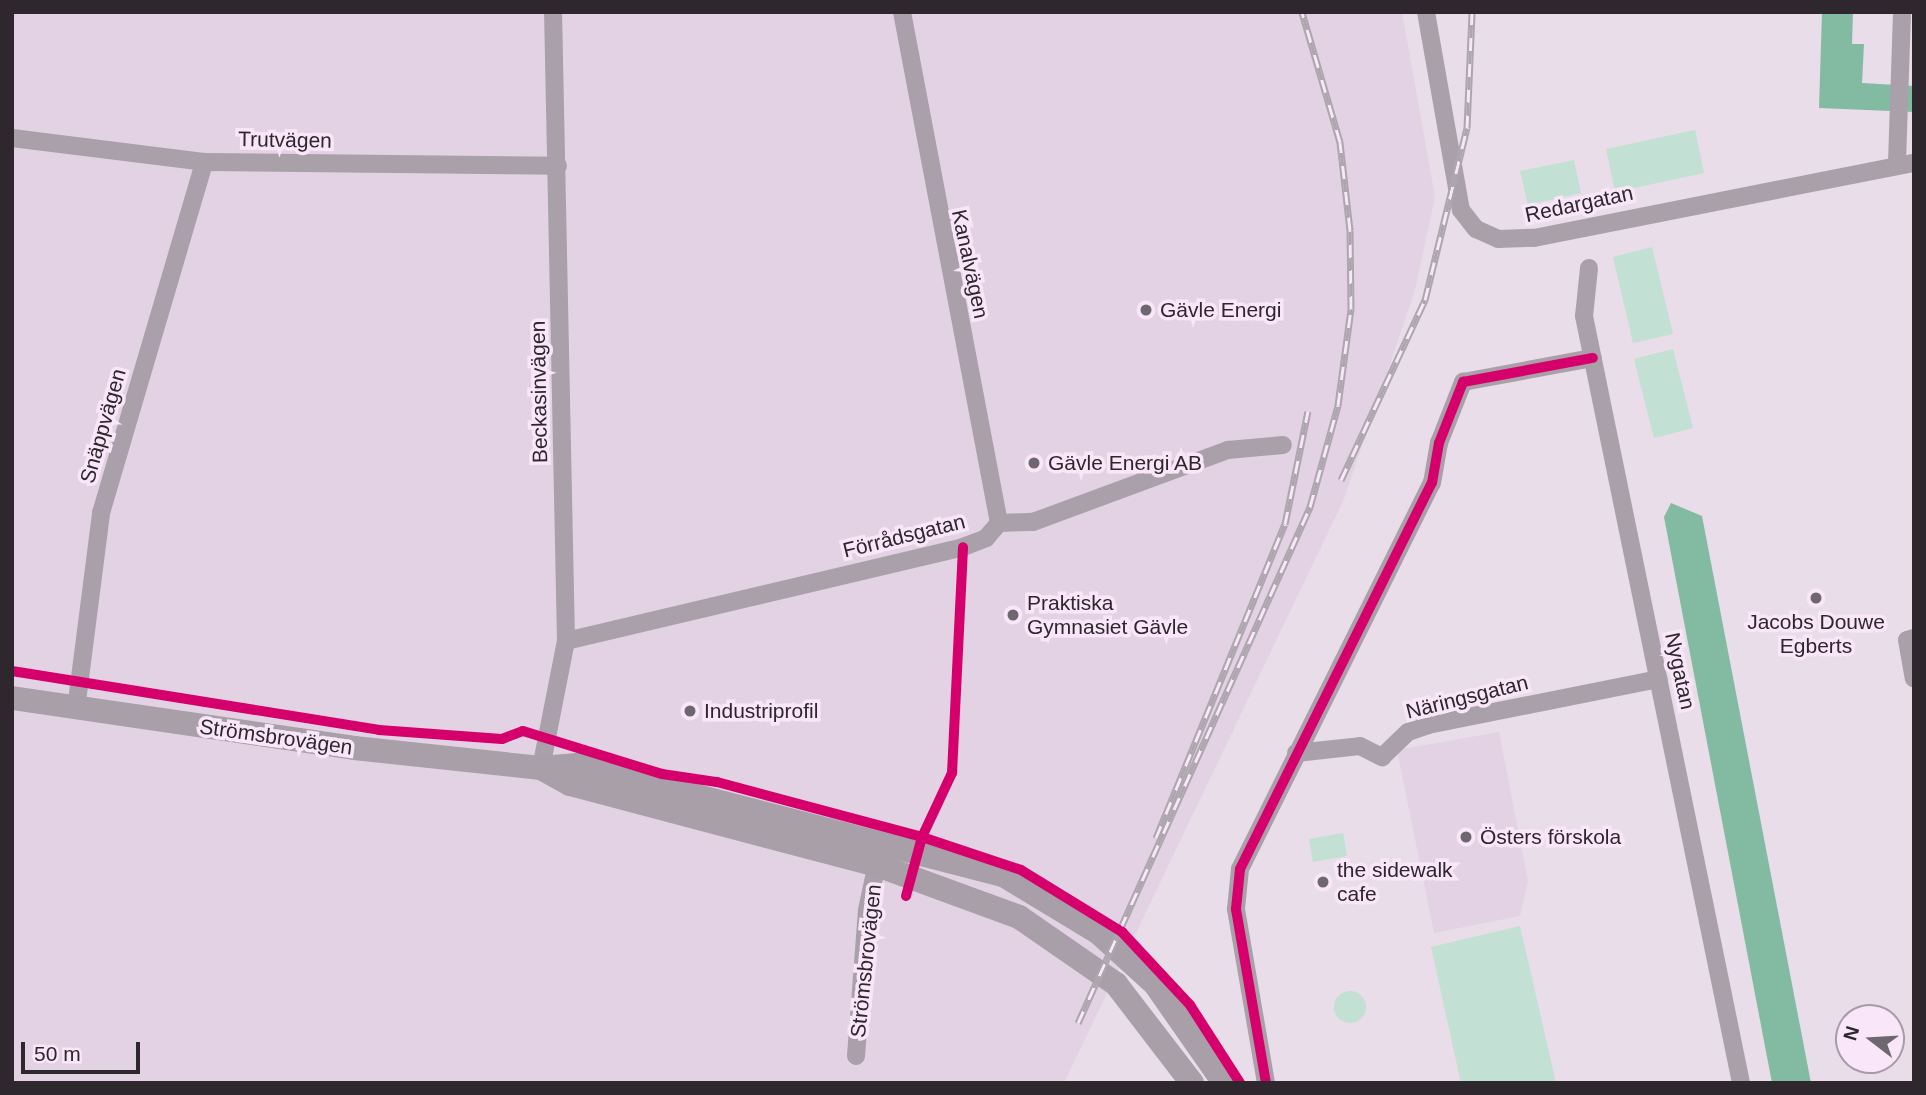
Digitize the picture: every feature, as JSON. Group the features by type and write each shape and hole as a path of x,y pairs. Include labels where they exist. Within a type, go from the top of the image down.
{"main road":[{"name":"Strömsbrovägen","path":"12,698 76,709 541,768 577,765 882,841 1004,876 1099,933 1155,984 1224,1083"},
{"name":"Strömsbrovägen","path":"541,768 570,784 877,865 972,897 1070,947 1116,984 1192,1083"}],"street":[{"name":"Beckasinvägen","path":"541,768 566,641 553,12"},
{"name":"Kanalvägen","path":"902,12 999,523"},
{"name":"Redargatan","path":"1426,12 1461,210 1476,229 1497,239 1534,238 1905,163"},
{"path":"1902,12 1899,119 1905,163"},
{"name":"Trutvägen","path":"12,138 204,162 558,166"},
{"name":"Snäppvägen","path":"76,709 102,513 204,162"},
{"name":"Nygatan","path":"1588,268 1584,316 1741,1083"},
{"path":"1266,1083 1236,909 1240,869 1432,483 1439,443 1463,382 1593,358"},
{"path":"999,523 1033,522 1227,450 1283,445"},
{"name":"Förrådsgatan","path":"566,641 963,547 986,538 999,523"},
{"path":"1910,639 1914,678"},
{"name":"Näringsgatan","path":"1296,753 1360,746 1382,757 1408,732 1428,725 1658,679"},
{"name":"Strömsbrovägen","path":"856,1056 882,841"}],"shaded area":[{"path":"12,12 1402,12 1435,197 1415,290 1344,499 1064,1083 12,1083"},
{"path":"1822,12 1853,12 1852,44 1864,44 1862,83 1914,86 1914,112 1819,108"},
{"path":"1695,130 1704,173 1615,192 1606,149"},
{"path":"1574,160 1581,193 1528,205 1520,171"},
{"path":"1652,247 1673,334 1633,343 1613,257"},
{"path":"1673,349 1693,428 1654,438 1634,359"},
{"path":"1671,503 1702,516 1811,1083 1772,1083 1664,517"},
{"name":"Östers förskola","path":"1499,732 1528,881 1520,916 1434,933 1397,750"},
{"path":"1343,833 1347,856 1313,862 1309,839"},
{"path":"1520,926 1556,1083 1461,1083 1431,947"},
{"path":"1350,991 1361,996 1366,1007 1361,1018 1350,1023 1339,1018 1334,1007 1339,996"}],"railway":[{"path":"1078,1023 1310,507 1338,405 1351,309 1350,230 1340,142 1302,12"},
{"path":"1341,480 1425,300 1467,128 1472,12"},
{"path":"1156,838 1285,524 1308,411"}],"cycle path":[{"path":"1266,1083 1236,909 1240,869 1432,483 1439,443 1463,382 1593,358"},
{"path":"906,896 922,837 952,773 963,547"},
{"path":"12,671 379,730 502,739 523,731 662,774 717,782 922,837 1021,870 1122,932 1190,1005 1240,1083"}],"place":[{"name":"Gävle Energi","path":"1146,310"},
{"name":"Gävle Energi AB","path":"1034,463"},
{"name":"Jacobs Douwe Egberts","path":"1816,598"},
{"name":"Praktiska Gymnasiet Gävle","path":"1013,615"},
{"name":"Industriprofil","path":"690,711"},
{"name":"Östers förskola","path":"1466,837"},
{"name":"the sidewalk cafe","path":"1323,882"}]}
